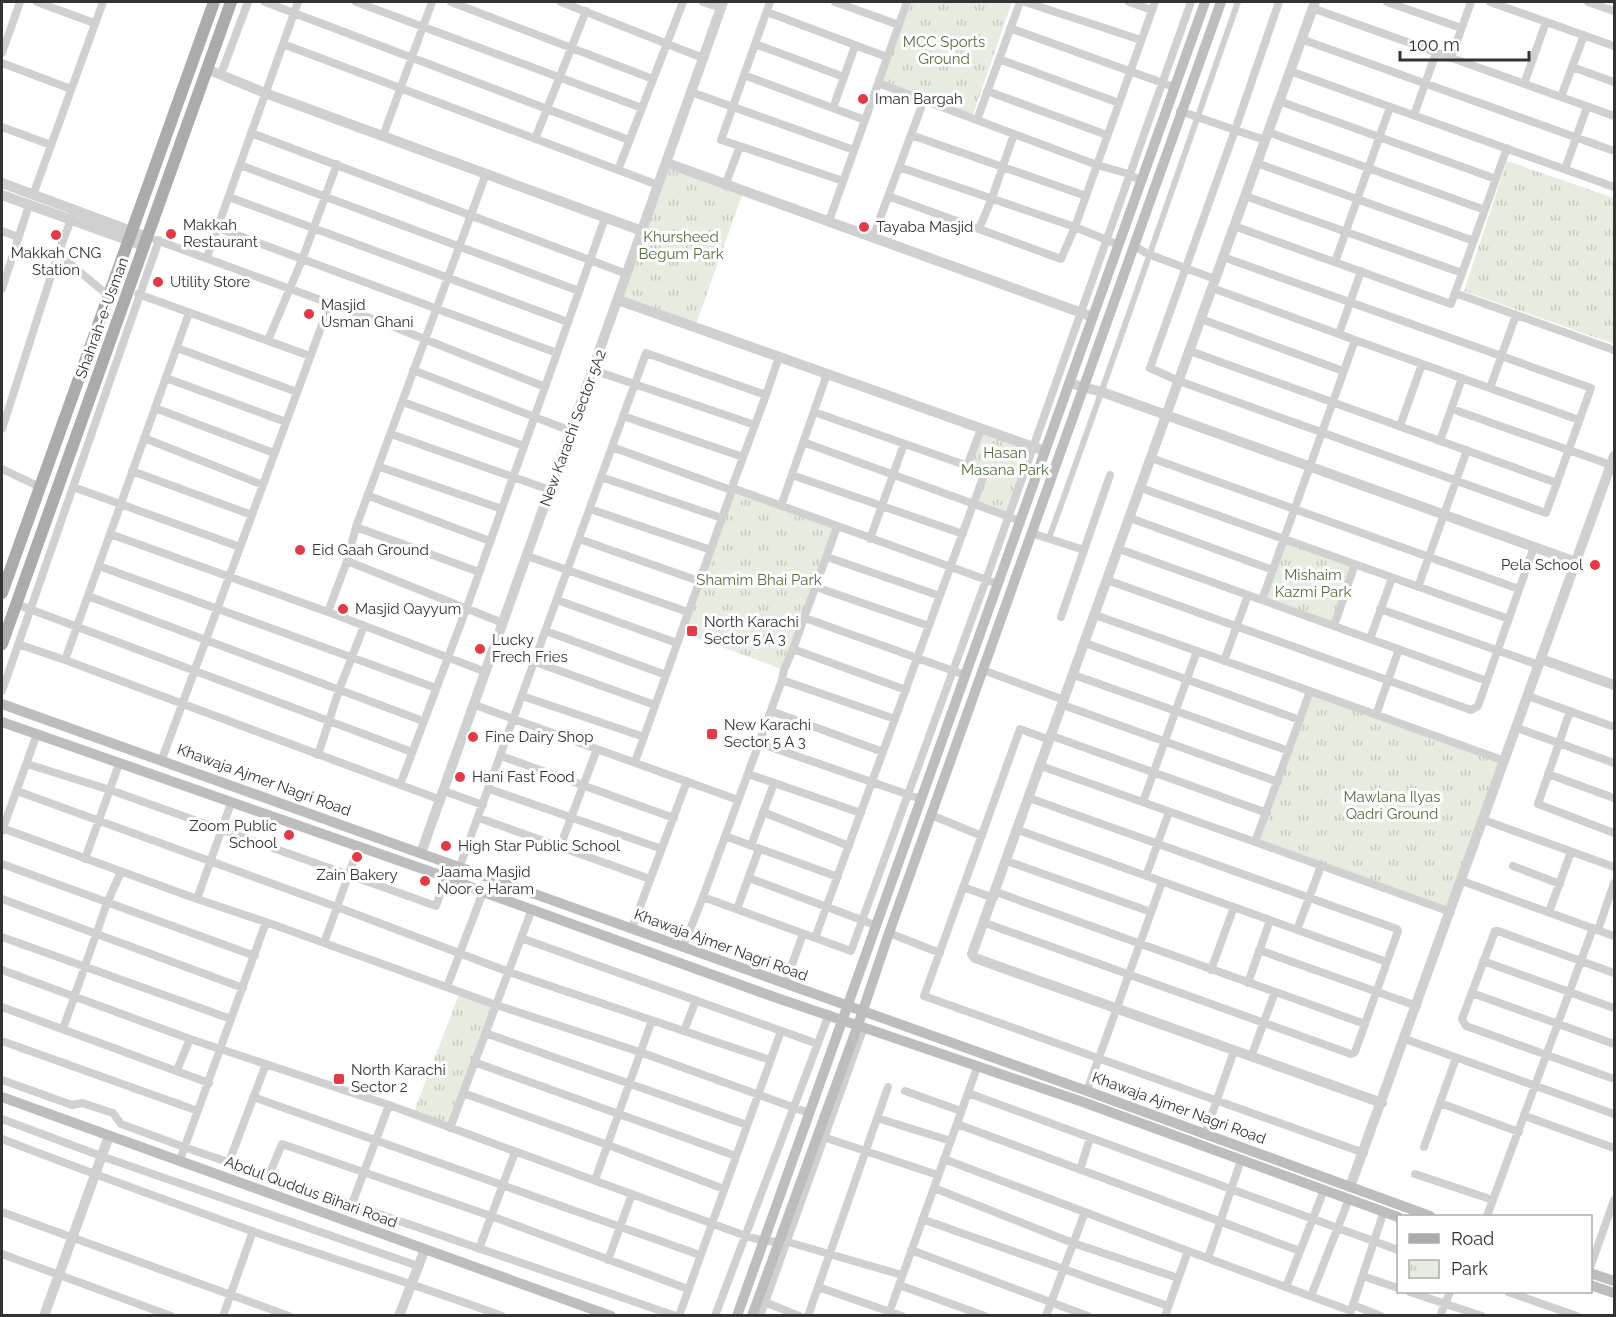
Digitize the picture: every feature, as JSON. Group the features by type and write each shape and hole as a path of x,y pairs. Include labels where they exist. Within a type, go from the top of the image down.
{"main road":[{"name":"Shahrah-e-Usman","path":"2,593 214,2"},
{"name":"Shahrah-e-Usman","path":"2,644 134,292 231,2"},
{"path":"737,1316 1206,2"},
{"path":"752,1316 761,1301 784,1242 861,1026 862,1012 889,933 1180,111 1221,2"},
{"name":"Khawaja Ajmer Nagri Road","path":"2,704 162,759 1087,1091 1204,1134 1324,1190 1397,1217"},
{"name":"Khawaja Ajmer Nagri Road","path":"2,722 359,846 777,998 978,1065 1241,1160 1272,1165 1350,1187 1411,1213"},
{"path":"99,756 104,740"},
{"path":"302,826 306,812"},
{"path":"501,898 506,882"},
{"name":"Abdul Quddus Bihari Road","path":"2,1097 611,1316"},
{"path":"1592,1271 1614,1281"},
{"path":"1592,1285 1614,1293"}],"street":[{"path":"2,52 21,2"},
{"path":"37,2 94,23"},
{"path":"2,289 3,276 103,2"},
{"path":"221,74 248,2"},
{"path":"265,2 629,140"},
{"path":"207,257 298,2"},
{"path":"356,2 642,108"},
{"path":"383,136 432,2"},
{"path":"451,2 653,79"},
{"path":"561,2 703,58"},
{"path":"618,170 683,2"},
{"path":"703,2 722,5"},
{"path":"770,2 721,140 843,181"},
{"path":"835,2 899,24"},
{"path":"829,221 907,2"},
{"path":"977,120 1020,2"},
{"path":"1025,2 1141,40"},
{"path":"888,196 1061,259 1075,227 1153,5 1129,2"},
{"path":"703,897 851,951 909,795 1191,2"},
{"path":"1049,538 1238,2"},
{"path":"1223,257 1591,388 1546,513 1179,381 1150,368 1279,2"},
{"path":"1387,2 1461,28"},
{"path":"1450,58 1471,2"},
{"path":"1490,2 1584,35 1614,43"},
{"path":"1588,2 1614,11"},
{"name":"New Karachi Sector 5A2","path":"421,853 722,5"},
{"path":"1382,1103 975,958 972,954 1314,5 1450,58 1614,116"},
{"path":"536,140 586,11"},
{"path":"767,12 887,57"},
{"path":"1524,84 1546,21"},
{"path":"1010,28 1174,87"},
{"path":"1561,97 1584,35"},
{"path":"1301,39 1614,151"},
{"path":"755,44 844,77"},
{"path":"283,45 658,186"},
{"path":"833,108 855,46"},
{"path":"1414,115 1436,52"},
{"path":"999,59 1119,103"},
{"path":"2,63 71,88"},
{"path":"1572,67 1614,82"},
{"path":"207,69 266,93 642,231"},
{"path":"1290,71 1614,187"},
{"path":"744,75 865,120"},
{"path":"878,83 1097,165 1129,174 1141,181"},
{"path":"987,91 1107,135"},
{"path":"691,92 854,150"},
{"path":"873,237 924,100"},
{"path":"1279,102 1496,179"},
{"path":"1335,262 1390,107"},
{"path":"1565,169 1587,107"},
{"path":"1180,111 1235,130 1267,136 1369,168 1485,210"},
{"path":"2,127 51,145"},
{"path":"251,133 627,274"},
{"path":"979,229 1014,134"},
{"path":"911,135 1086,196"},
{"path":"726,183 740,146"},
{"path":"1234,226 1451,304 1507,148"},
{"path":"667,163 1093,317"},
{"path":"268,340 302,260 337,164"},
{"path":"1257,164 1474,241"},
{"path":"240,165 579,291"},
{"path":"899,167 1075,227 1119,245"},
{"path":"328,612 347,561 356,526 380,467 486,174"},
{"path":"2,183 31,200"},
{"path":"2,195 31,200 130,236 207,257 545,387"},
{"path":"1245,196 1462,273"},
{"path":"229,197 568,322"},
{"path":"2,429 58,254 73,215"},
{"path":"400,785 467,608 605,218"},
{"path":"218,228 557,353"},
{"path":"2,231 18,237"},
{"path":"1134,246 1148,254 1185,267 1214,284 1339,334 1580,420"},
{"path":"58,254 109,296"},
{"path":"1339,334 1361,272"},
{"path":"2,691 73,487 134,292 310,356"},
{"path":"1455,293 1614,350"},
{"path":"618,300 1045,451"},
{"path":"162,759 330,303"},
{"path":"64,660 189,313"},
{"path":"1490,388 1516,315"},
{"path":"1201,319 1343,371"},
{"path":"1262,600 1355,340"},
{"path":"177,348 297,392"},
{"path":"1190,351 1557,483"},
{"path":"460,866 646,353 766,395"},
{"path":"635,762 779,357"},
{"path":"1400,426 1422,364"},
{"path":"414,370 571,430"},
{"path":"593,370 755,425"},
{"path":"781,506 827,374"},
{"path":"166,378 286,422"},
{"path":"1440,441 1462,378"},
{"path":"1069,383 1102,392 1576,562"},
{"path":"403,402 524,446"},
{"path":"155,408 274,453"},
{"path":"1350,1187 1612,465 1452,409"},
{"path":"814,412 986,472 815,938"},
{"path":"623,416 743,458"},
{"path":"967,466 981,429"},
{"path":"391,434 550,490"},
{"path":"144,438 262,485"},
{"path":"803,442 1022,521"},
{"path":"870,539 904,444"},
{"path":"612,447 998,584"},
{"path":"1419,587 1467,450"},
{"path":"1151,458 1519,589"},
{"path":"380,467 502,509"},
{"path":"2,469 39,487"},
{"path":"132,471 252,515"},
{"path":"1061,617 1110,474"},
{"path":"792,475 963,534"},
{"path":"601,477 722,518"},
{"path":"73,487 240,547"},
{"path":"1141,488 1509,619"},
{"path":"369,496 490,541"},
{"path":"590,509 711,550"},
{"path":"1130,518 1273,570"},
{"path":"356,526 480,572"},
{"path":"683,947 837,527"},
{"path":"1031,533 1084,550"},
{"path":"110,534 328,612 486,672"},
{"path":"579,539 699,581"},
{"path":"1107,580 1475,710 1534,547"},
{"path":"1119,549 1487,681"},
{"path":"527,556 688,612"},
{"path":"827,556 940,596"},
{"path":"347,561 503,623"},
{"path":"1334,626 1355,564"},
{"path":"99,566 436,688"},
{"path":"1370,639 1392,578"},
{"path":"816,587 929,626"},
{"path":"1224,661 1248,595"},
{"path":"88,596 423,721"},
{"path":"557,600 677,643"},
{"path":"16,604 412,752"},
{"path":"1380,609 1497,651 1614,685"},
{"path":"1095,615 1505,761"},
{"path":"805,618 965,675"},
{"path":"318,755 339,690 364,626"},
{"path":"546,631 666,675"},
{"path":"1085,643 1300,720"},
{"path":"18,644 400,785 483,805"},
{"path":"793,649 906,690"},
{"path":"1376,715 1399,649"},
{"path":"1143,802 1197,651"},
{"path":"535,663 655,705"},
{"path":"983,670 1064,703 1278,782"},
{"path":"1074,675 1288,751"},
{"path":"782,680 895,719"},
{"path":"1255,842 1310,691"},
{"path":"522,696 644,737"},
{"path":"1528,696 1614,727"},
{"path":"475,705 738,800"},
{"path":"771,711 883,752"},
{"path":"1570,711 1538,804 1614,832"},
{"path":"1517,728 1614,763"},
{"path":"1267,813 1154,772 1020,729 924,996 1364,1153"},
{"path":"37,735 2,830 809,1113"},
{"path":"759,743 921,799"},
{"path":"560,847 597,749"},
{"path":"501,756 674,818"},
{"path":"27,764 110,790 436,906 446,877"},
{"path":"85,859 119,764"},
{"path":"1041,766 1450,912"},
{"path":"748,774 861,813"},
{"path":"1548,774 1614,798"},
{"path":"632,928 687,781"},
{"path":"751,846 774,783"},
{"path":"489,789 662,849"},
{"path":"17,791 337,907 508,972 770,1060"},
{"path":"985,923 1351,1054 1355,1052 1387,962 1397,929 1029,798"},
{"path":"197,900 231,803"},
{"path":"763,812 849,846"},
{"path":"1146,876 1169,812"},
{"path":"931,815 982,836"},
{"path":"478,818 650,879"},
{"path":"1484,820 1614,867"},
{"path":"1018,830 1387,962"},
{"path":"725,836 838,877"},
{"path":"324,943 359,846"},
{"path":"738,909 759,849"},
{"path":"1549,912 1571,852"},
{"path":"1007,861 1151,912"},
{"path":"2,864 255,956"},
{"path":"1298,930 1321,866"},
{"path":"1513,866 1560,884"},
{"path":"63,1029 107,903 121,872"},
{"path":"749,878 875,925"},
{"path":"1462,881 1614,936"},
{"path":"1087,1091 1162,882"},
{"path":"1487,1215 1569,992 1614,883"},
{"path":"963,887 995,895 1140,944 1365,1024"},
{"path":"447,987 483,892"},
{"path":"2,899 243,988"},
{"path":"1211,969 1233,907"},
{"path":"450,1128 532,909"},
{"path":"1248,982 1270,920"},
{"path":"180,1160 266,922"},
{"path":"1614,973 1495,931 1462,1019 1466,1026 1614,1079"},
{"path":"889,933 940,952"},
{"path":"785,984 803,934"},
{"path":"2,937 231,1019"},
{"path":"521,939 818,1044"},
{"path":"1259,950 1417,1006"},
{"path":"1484,962 1614,1008"},
{"path":"2,970 190,1039 389,1105 746,1236 764,1242 784,1242 902,1275"},
{"path":"1251,1057 1275,992"},
{"path":"1472,993 1614,1044"},
{"path":"684,1031 696,1000"},
{"path":"2,1007 209,1083"},
{"path":"716,1316 829,1014"},
{"path":"595,1180 652,1020"},
{"path":"2,1080 72,1106 82,1103 113,1113 121,1124 184,1148 677,1316 781,1031"},
{"path":"485,1033 747,1125"},
{"path":"177,1070 190,1039"},
{"path":"1405,1039 1614,1114"},
{"path":"2,1041 198,1111"},
{"path":"1204,1134 1234,1051"},
{"path":"1424,1147 1456,1058"},
{"path":"474,1062 736,1156"},
{"path":"229,1162 266,1064"},
{"path":"889,1313 978,1065"},
{"path":"808,1316 888,1087"},
{"path":"905,1091 961,1111"},
{"path":"463,1093 608,1144 724,1189"},
{"path":"968,1093 1397,1250"},
{"path":"253,1097 700,1255"},
{"path":"1440,1103 1519,1132"},
{"path":"352,1204 389,1105"},
{"path":"1525,1116 1614,1148"},
{"path":"877,1118 951,1141"},
{"path":"2,1119 101,1156 418,1266"},
{"path":"957,1124 1300,1251"},
{"path":"44,1316 109,1136"},
{"path":"821,1136 938,1175"},
{"path":"1080,1170 1090,1138"},
{"path":"2,1139 253,1231 411,1283 502,1316"},
{"path":"269,1176 282,1144 490,1216 688,1289"},
{"path":"479,1249 515,1152"},
{"path":"944,1159 1311,1296 1351,1310 1382,1316"},
{"path":"1208,1258 1241,1160"},
{"path":"1415,1174 1493,1200"},
{"path":"934,1188 1073,1243 1178,1278"},
{"path":"1286,1287 1324,1190"},
{"path":"608,1260 632,1194"},
{"path":"1311,1296 1349,1199"},
{"path":"1592,1265 1612,1216 1614,1200"},
{"path":"1351,1310 1384,1211"},
{"path":"2,1212 289,1316"},
{"path":"1046,1316 1085,1212"},
{"path":"922,1220 1168,1306"},
{"path":"224,1316 253,1231"},
{"path":"399,1316 425,1249"},
{"path":"911,1250 1088,1316"},
{"path":"1164,1316 1188,1251"},
{"path":"2,1254 171,1316"},
{"path":"1363,1276 1397,1288"},
{"path":"899,1285 985,1316"},
{"path":"818,1287 902,1316"},
{"path":"1413,1293 1482,1316"},
{"path":"1440,1316 1450,1293"},
{"path":"1511,1293 1577,1316"},
{"path":"760,1316 761,1301 799,1316"}],"green space":[{"name":"MCC Sports Ground","path":"911,2 1012,2 973,115 882,82"},
{"path":"1507,161 1614,198 1614,344 1464,291"},
{"name":"Khursheed Begum Park","path":"667,163 744,190 695,327 618,300"},
{"name":"Hasan Masana Park","path":"981,432 1031,449 1008,513 976,503 987,471 969,464"},
{"name":"Shamim Bhai Park","path":"735,489 837,527 784,670 682,632"},
{"name":"Mishaim Kazmi Park","path":"1284,539 1355,564 1334,626 1262,600"},
{"name":"Mawlana Ilyas Qadri Ground","path":"1311,694 1504,763 1451,910 1257,839"},
{"path":"460,992 496,1005 450,1128 413,1114"}],"place":[{"name":"Iman Bargah","path":"863,99"},
{"name":"Tayaba Masjid","path":"864,227"},
{"name":"Makkah Restaurant","path":"171,234"},
{"name":"Makkah CNG Station","path":"56,235"},
{"name":"Utility Store","path":"158,282"},
{"name":"Masjid Usman Ghani","path":"309,314"},
{"name":"Eid Gaah Ground","path":"300,550"},
{"name":"Pela School","path":"1595,565"},
{"name":"Masjid Qayyum","path":"343,609"},
{"name":"North Karachi Sector 5 A 3","path":"692,631"},
{"name":"Lucky Frech Fries","path":"480,649"},
{"name":"New Karachi Sector 5 A 3","path":"712,734"},
{"name":"Fine Dairy Shop","path":"473,737"},
{"name":"Hani Fast Food","path":"460,777"},
{"name":"Zoom Public School","path":"289,835"},
{"name":"High Star Public School","path":"446,846"},
{"name":"Zain Bakery","path":"357,857"},
{"name":"Jaama Masjid Noor e Haram","path":"425,881"},
{"name":"North Karachi Sector 2","path":"339,1079"}]}
